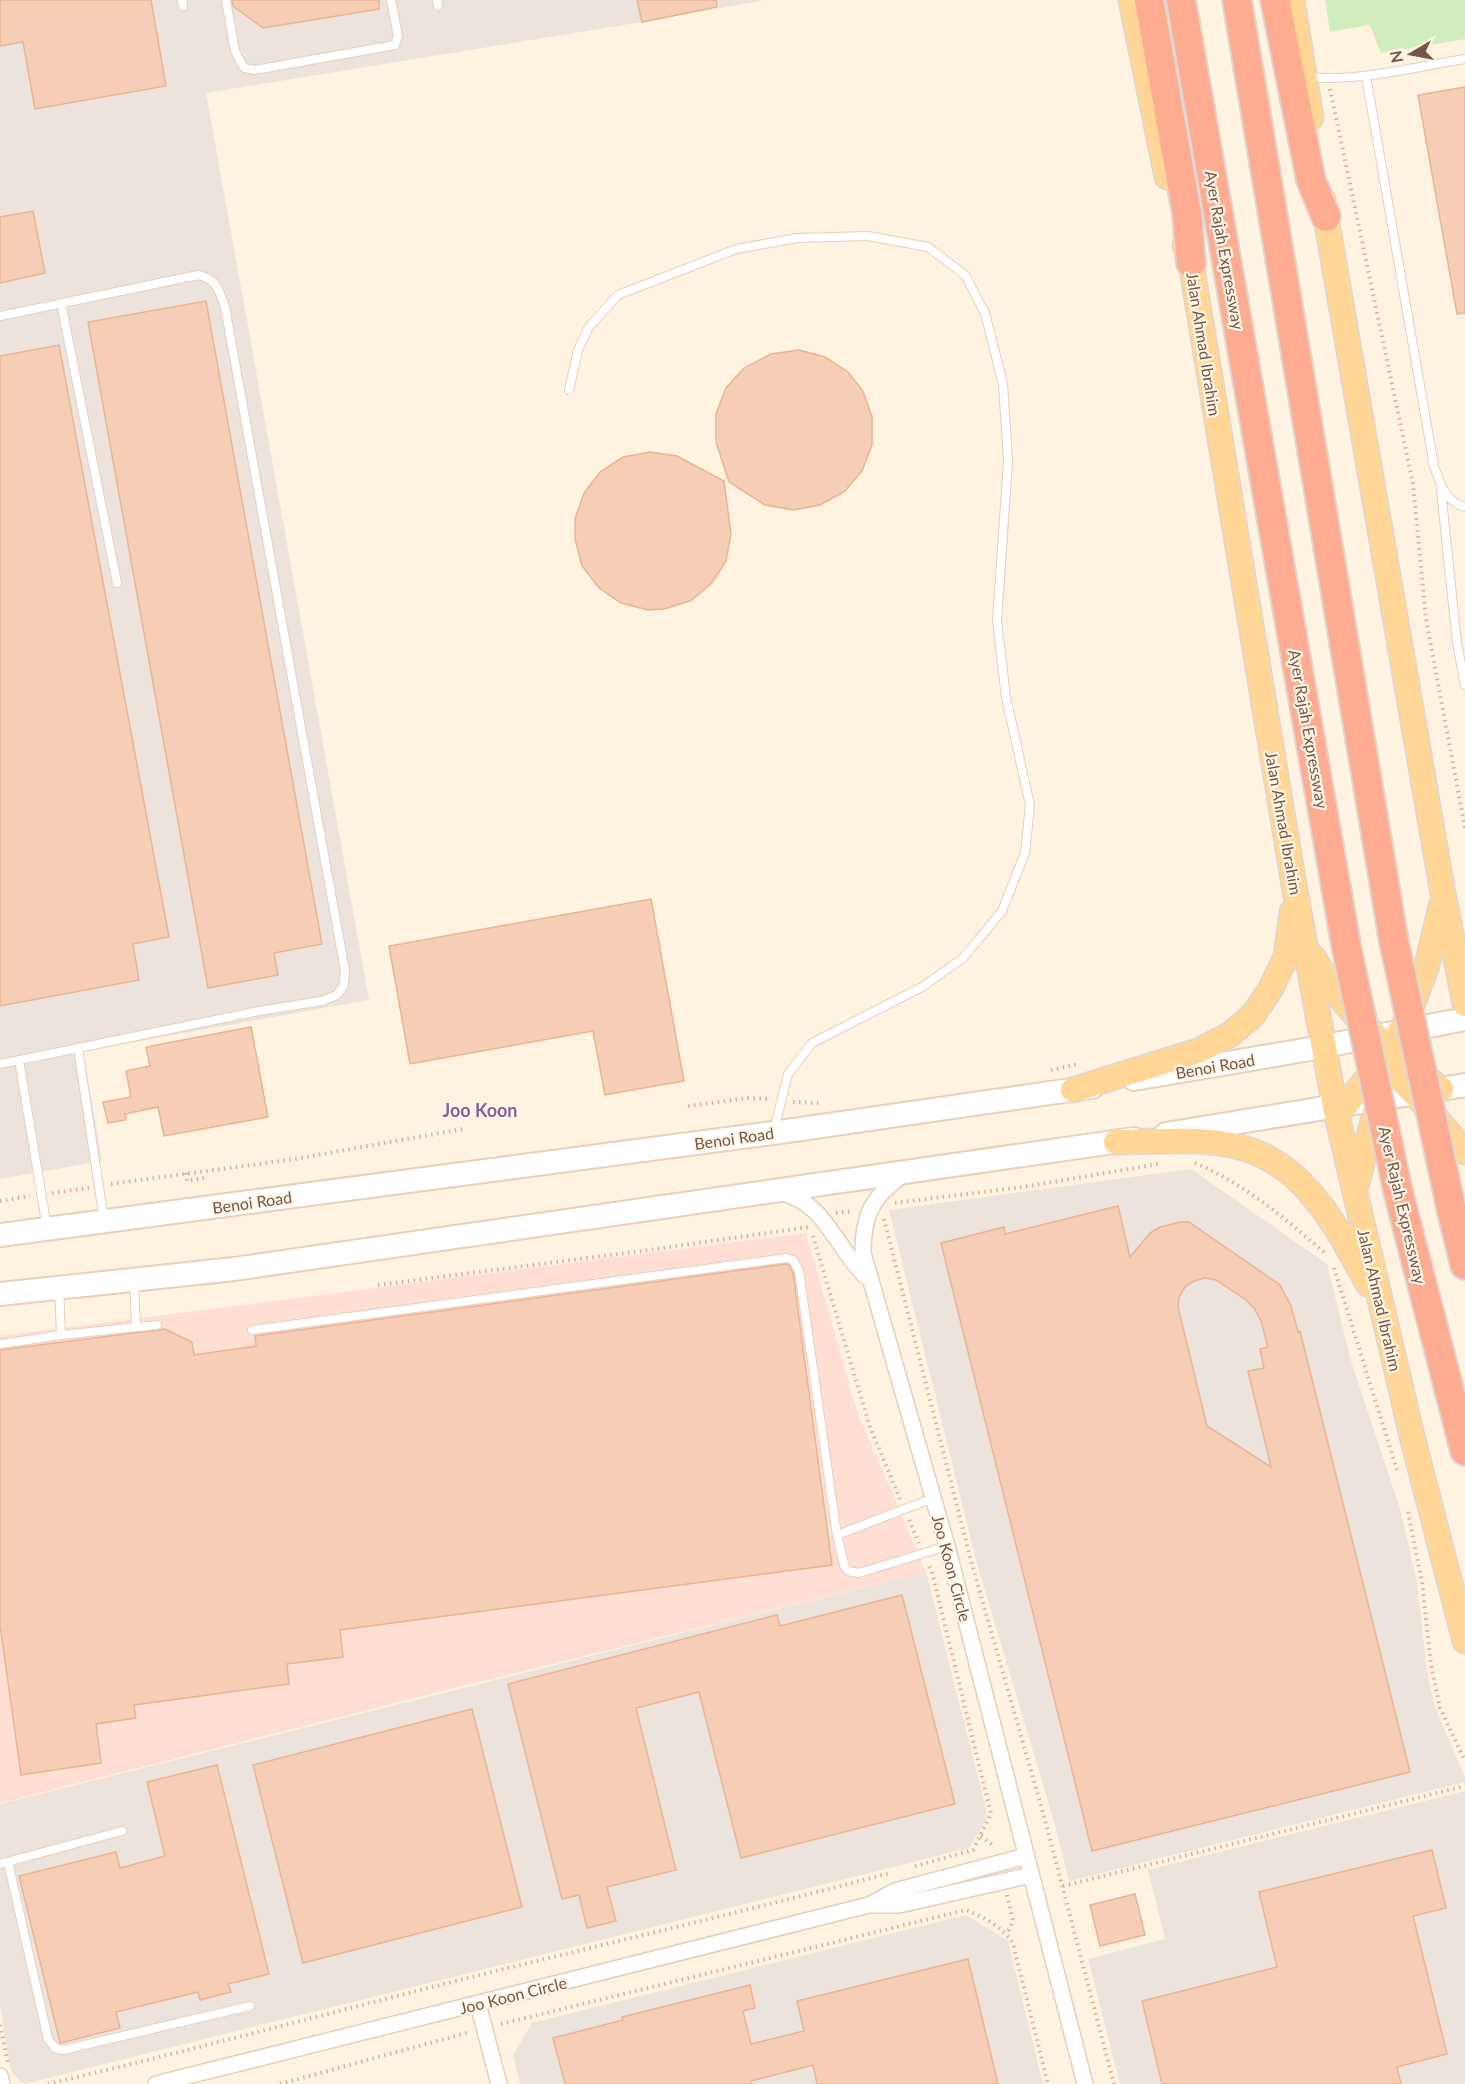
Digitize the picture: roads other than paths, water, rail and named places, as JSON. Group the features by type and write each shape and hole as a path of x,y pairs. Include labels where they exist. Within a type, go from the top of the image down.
{"highway":[{"path":"1149,0 1187,213 1191,263"},
{"name":"Ayer Rajah Expressway","path":"1181,0 1347,950 1398,1191 1465,1451"},
{"path":"1237,0 1394,942 1465,1264"},
{"path":"1275,0 1311,180 1326,217"}],"main road":[{"name":"Jalan Ahmad Ibrahim","path":"1131,0 1174,216 1191,263 1295,891 1325,1046 1340,1106 1355,1191 1382,1310 1465,1641"},
{"path":"1292,0 1317,78 1326,217 1443,894 1465,1004"},
{"path":"1073,1090 1198,1051 1231,1034 1252,1015 1270,990 1286,957 1295,891"},
{"path":"1443,894 1465,927"},
{"path":"1340,1106 1407,1020 1427,965 1443,894"},
{"path":"1305,942 1324,978 1385,1049 1415,1094 1465,1152"},
{"path":"1385,1049 1424,1027 1465,1019"},
{"name":"Benoi Road","path":"0,1235 773,1133 1073,1090 1325,1046 1385,1049"},
{"path":"1385,1049 1441,1089"},
{"path":"1355,1191 1378,1100 1385,1049"},
{"path":"0,1294 234,1269 1116,1142 1465,1085"},
{"path":"1116,1142 1227,1144 1255,1152 1280,1164 1311,1191 1324,1209 1382,1310"}],"street":[{"name":"Joo Koon Circle","path":"909,1171 886,1187 874,1200 877,1207 863,1233 862,1253 947,1546 1085,2084"},
{"name":"Joo Koon Circle","path":"774,1190 803,1201 813,1221 826,1222 848,1255 870,1281"},
{"name":"Joo Koon Circle","path":"156,2084 868,1905 895,1891 1026,1856"},
{"name":"Joo Koon Circle","path":"868,1905 899,1905 1031,1875"},
{"path":"478,2004 498,2084"},
{"path":"2,2084 4,2071"}],"lane":[{"path":"226,0 235,51 240,63 250,70 395,45 398,36 391,0"},
{"path":"1317,78 1366,75 1465,59"},
{"path":"1366,75 1434,466 1441,486 1456,644 1465,685"},
{"path":"569,390 578,350 589,327 618,295 736,249 797,238 868,236 928,247 965,275 985,313 1003,384 1008,461 997,621 1006,697 1029,805 1025,853 1002,910 963,958 922,987 812,1043 788,1074 773,1133"},
{"path":"0,316 198,275 209,278 219,289 225,307 345,971 344,985 337,995 322,1001 259,1011 0,1064"},
{"path":"61,303 117,583"},
{"path":"1441,486 1452,501 1465,507"},
{"path":"78,1049 104,1222"},
{"path":"19,1060 48,1228"},
{"path":"252,1330 786,1258 793,1260 799,1270 837,1534 844,1565 848,1571 859,1573 947,1546"},
{"path":"134,1279 136,1327"},
{"path":"59,1287 61,1335"},
{"path":"0,1344 157,1325"},
{"path":"837,1534 933,1498"},
{"path":"122,1831 4,1863 48,2038 55,2048 63,2050 250,2006"}],"district":[{"name":"Joo Koon","path":"480,1110"}]}
